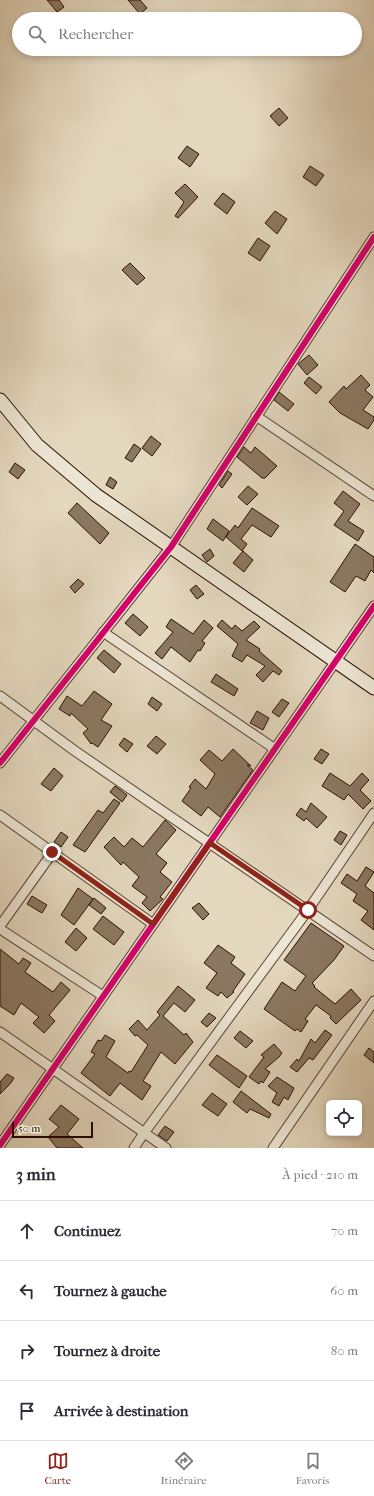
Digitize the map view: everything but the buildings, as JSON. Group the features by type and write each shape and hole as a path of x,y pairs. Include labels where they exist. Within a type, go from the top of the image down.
{"street":[{"path":"0,763 171,547 374,237"},
{"path":"0,400 37,445 96,495 374,688"},
{"path":"256,416 374,496"},
{"path":"0,1144 374,606"},
{"path":"104,632 275,749"},
{"path":"0,696 75,751 374,956"},
{"path":"134,1148 308,910 374,813"},
{"path":"0,816 153,924"},
{"path":"0,926 52,852"},
{"path":"0,929 103,996"},
{"path":"273,1148 374,1001"},
{"path":"0,1032 166,1148"}],"cycle path":[{"path":"0,763 171,547 374,237"},
{"path":"0,1145 374,606"}],"route":[{"path":"52,852 153,924 210,843 308,910"}]}
